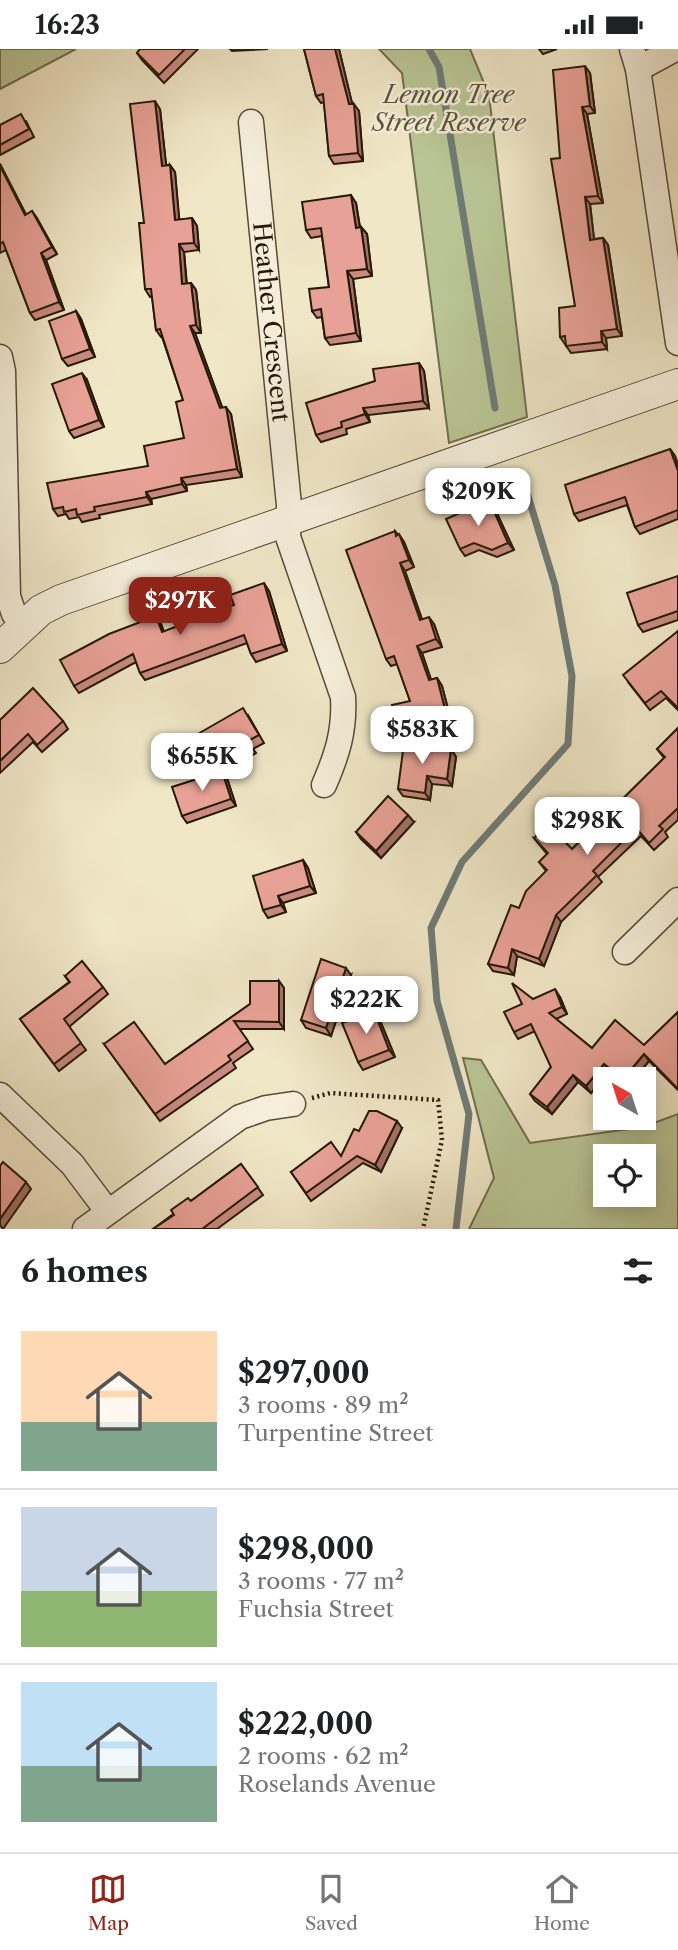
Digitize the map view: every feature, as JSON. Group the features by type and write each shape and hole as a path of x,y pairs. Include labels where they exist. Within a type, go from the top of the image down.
{"street":[{"path":"675,49 635,59 678,343"},
{"name":"Heather Crescent","path":"251,122 288,537 343,697 345,723 340,748 324,785"},
{"path":"0,357 3,371 8,596 14,614 24,625"},
{"path":"0,648 41,610 61,600 678,384"},
{"path":"625,952 678,900"},
{"path":"0,1095 72,1164 108,1212"},
{"path":"85,1229 240,1117 266,1108 293,1104"}],"path":[{"path":"293,1104 330,1093 438,1100 442,1140 423,1229"}],"green space":[{"path":"0,49 76,49 0,89"},
{"name":"Lemon Tree Street Reserve","path":"379,49 470,49 489,95 527,417 449,443 402,73"},
{"path":"463,1058 481,1060 530,1143 615,1131 656,1131 656,1122 678,1114 678,1229 469,1229 494,1178"}],"building":[{"path":"140,49 185,49 159,75 137,53"},
{"path":"304,49 335,49 349,104 354,104 358,153 329,156 323,94 316,96"},
{"path":"585,66 590,106 582,107 598,196 585,197 590,240 603,238 617,329 601,331 602,342 566,346 565,336 560,337 559,308 575,306 551,159 560,158 553,70"},
{"path":"155,101 162,166 170,165 175,220 192,218 194,243 179,244 182,284 191,283 196,325 190,326 220,408 226,407 237,469 181,478 182,484 146,492 147,497 94,507 95,511 77,515 76,509 64,512 63,507 53,509 47,483 148,466 144,446 184,438 176,402 183,400 160,329 156,330 151,289 145,289 139,223 144,223 130,104"},
{"path":"21,114 29,129 0,145 0,125"},
{"path":"0,166 25,215 32,211 52,247 41,253 59,302 30,313 3,242 0,244"},
{"path":"351,195 356,228 361,227 367,269 347,271 356,333 325,338 321,309 312,311 309,289 329,287 321,228 306,230 302,202"},
{"path":"76,311 90,349 62,359 49,321"},
{"path":"419,363 423,401 363,408 365,414 341,422 342,427 316,435 306,403 375,381 373,369"},
{"path":"82,373 99,420 69,431 52,384"},
{"path":"670,449 678,471 678,510 635,527 625,497 574,514 565,485"},
{"path":"489,500 508,543 492,550 474,543 460,549 446,519"},
{"path":"395,531 396,536 399,534 409,560 400,563 420,620 429,617 436,639 417,646 429,680 437,678 448,721 399,733 392,705 410,701 394,656 386,659 346,550"},
{"path":"678,576 678,611 638,625 627,593"},
{"path":"264,583 282,644 251,654 244,635 140,673 133,654 74,686 60,660 109,634 156,616 162,632 234,605 230,595"},
{"path":"678,631 678,708 661,691 645,703 623,675"},
{"path":"33,688 63,721 37,745 28,734 0,761 0,720"},
{"path":"243,708 259,735 248,741 250,746 207,771 189,739"},
{"path":"678,728 678,808 659,826 663,829 649,843 636,828 593,871 597,875 556,915 539,959 512,949 508,968 488,964 511,905 519,908 526,891 547,870 539,862 548,853 534,838 548,824 572,849 665,757 657,749"},
{"path":"404,743 451,749 447,779 427,776 425,793 398,789"},
{"path":"222,771 231,799 182,816 172,787"},
{"path":"388,796 408,815 376,851 356,832"},
{"path":"303,860 310,886 278,896 281,905 263,910 253,876"},
{"path":"321,959 346,968 326,1028 301,1020"},
{"path":"82,961 103,987 64,1019 81,1043 54,1064 20,1019 70,982 65,976"},
{"path":"250,981 279,981 279,1022 234,1021 248,1041 228,1056 231,1060 155,1114 104,1044 134,1022 165,1064 250,1004"},
{"path":"512,983 533,999 555,989 562,1007 549,1013 592,1048 615,1020 644,1045 678,1012 678,1089 644,1054 633,1067 608,1067 604,1064 602,1067 593,1067 593,1077 586,1086 573,1075 547,1107 530,1094 551,1067 531,1024 514,1032 504,1012 522,1004"},
{"path":"374,1011 389,1050 358,1062 342,1023"},
{"path":"369,1111 377,1111 397,1121 375,1165 357,1156 306,1193 291,1172 331,1142 341,1156 354,1129 359,1131"},
{"path":"3,1162 26,1182 0,1219 0,1166"},
{"path":"241,1164 258,1187 202,1229 153,1229 174,1215 171,1210 188,1198 191,1201"}],"waterway":[{"path":"429,49 439,67 495,408"},
{"path":"456,1229 469,1114 437,1001 431,928 462,862 568,744 572,676 555,585 525,486"}]}
